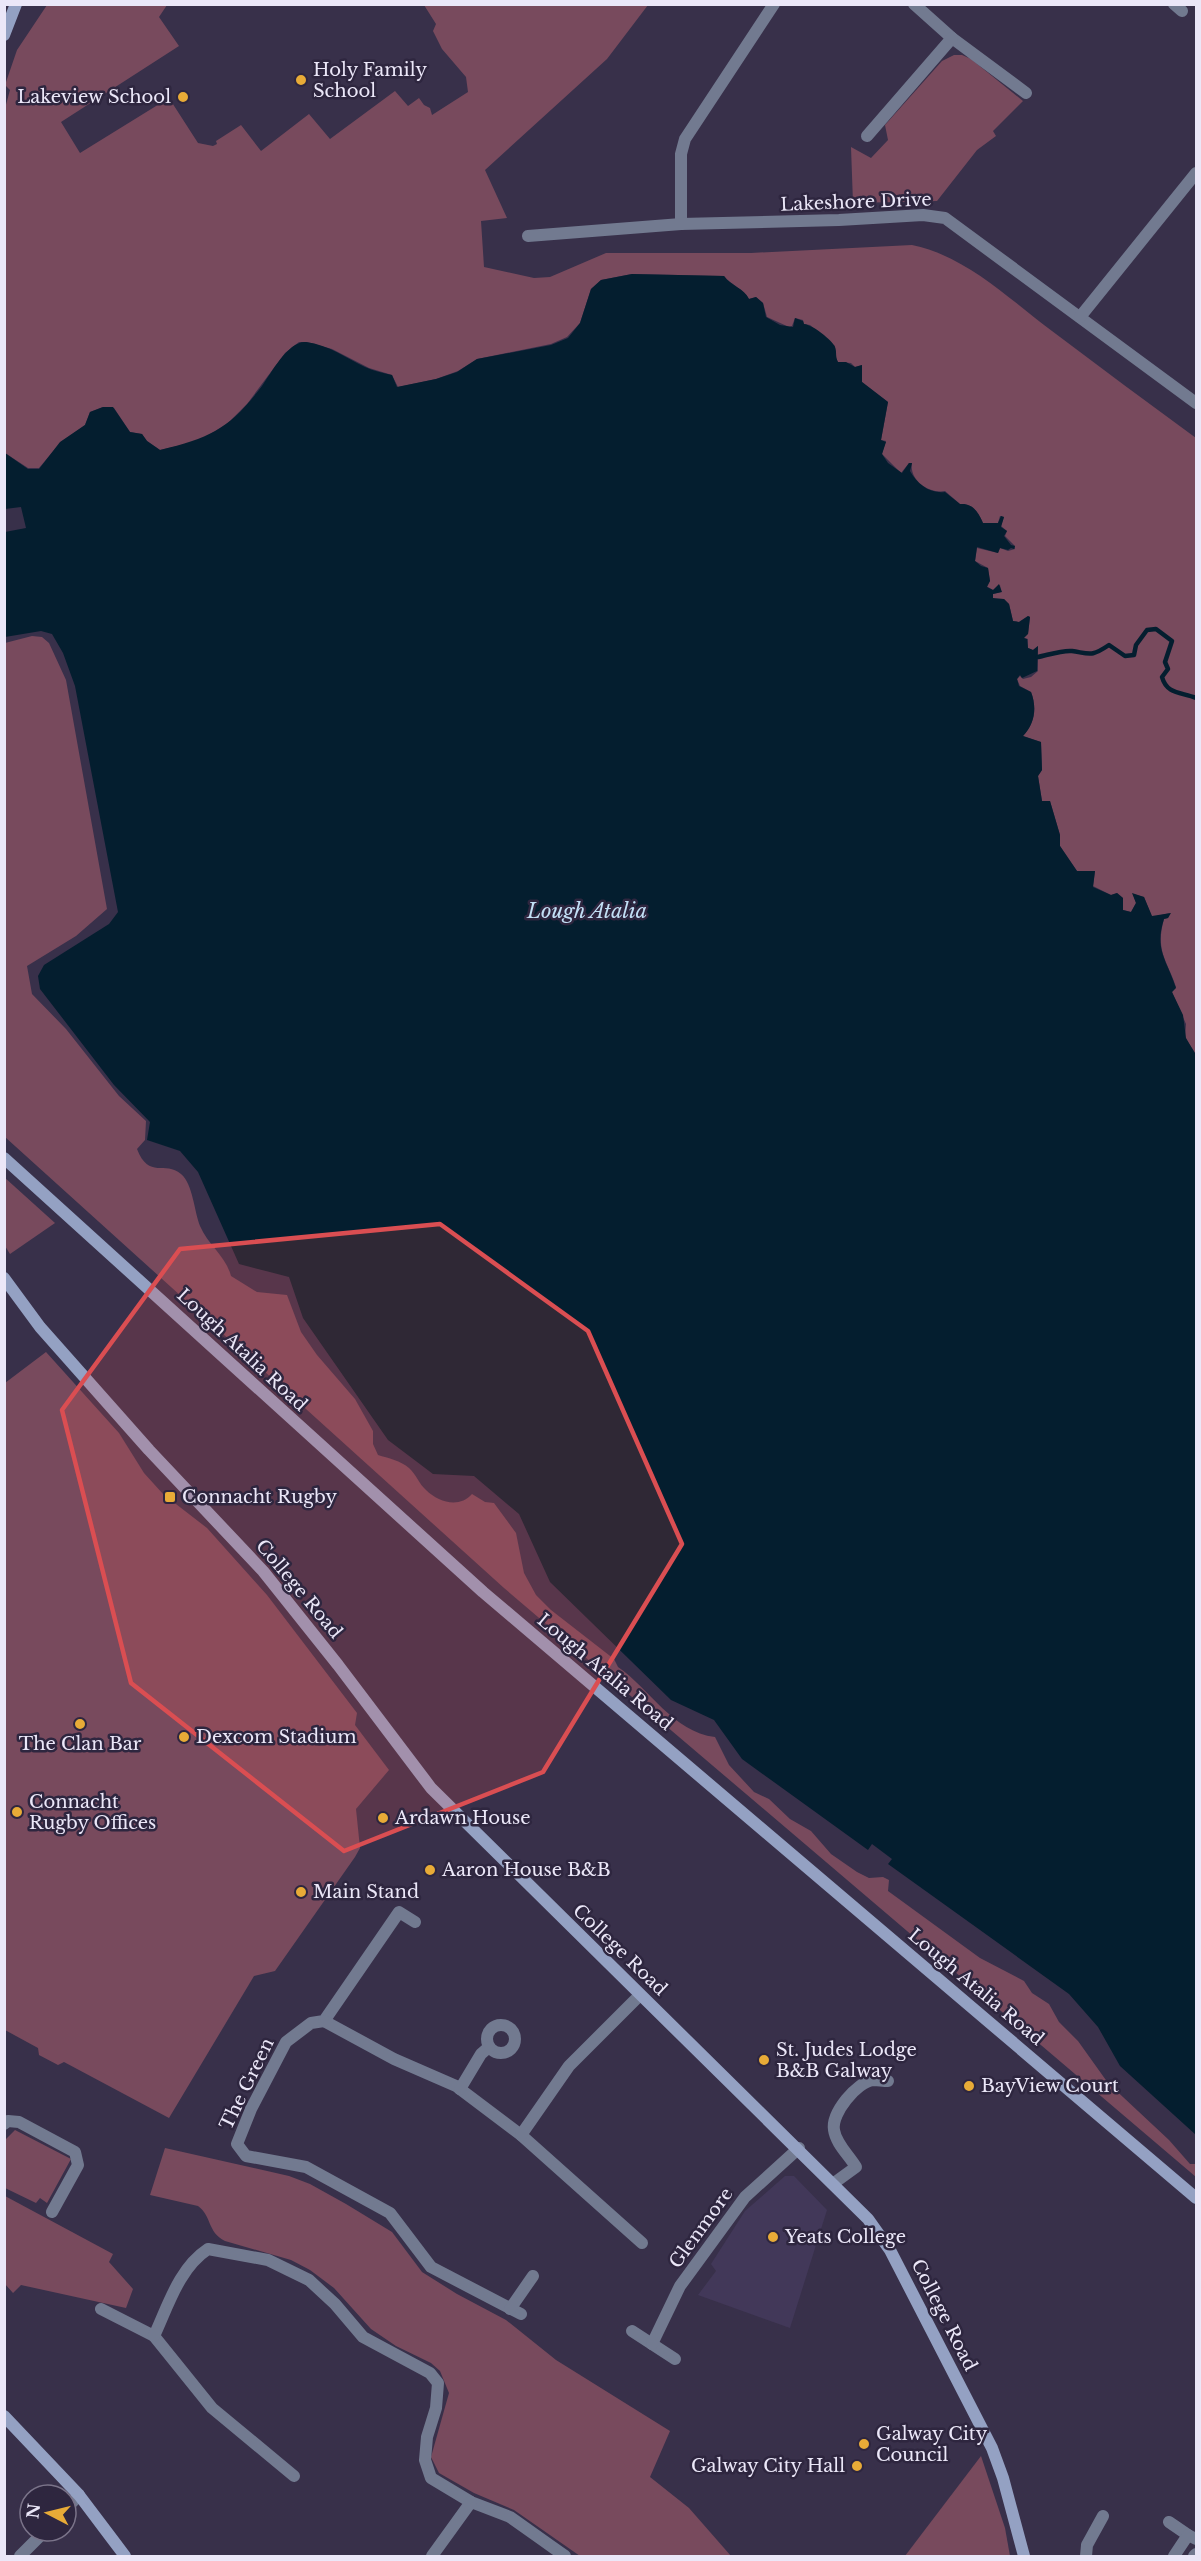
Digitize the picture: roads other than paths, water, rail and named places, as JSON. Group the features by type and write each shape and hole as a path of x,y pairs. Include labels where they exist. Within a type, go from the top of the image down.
{"main road":[{"path":"4,35 16,4"},
{"name":"Lough Atalia Road","path":"4,1158 483,1592 1197,2198"},
{"name":"College Road","path":"4,1278 40,1326 149,1450 263,1570 431,1788 868,2218 890,2250 992,2448 1003,2478 1024,2556"},
{"path":"4,2416 79,2495 125,2556"}],"street":[{"path":"681,224 681,154 685,139 774,4"},
{"path":"914,4 952,38 1026,93"},
{"path":"867,136 952,38"},
{"path":"1080,317 1197,173"},
{"name":"Lakeshore Drive","path":"528,237 681,224 839,220 923,215 945,218 1197,403"},
{"path":"415,1922 399,1912 324,2021 394,2059 460,2089 521,2135 642,2243"},
{"path":"521,2135 569,2066 640,1995"},
{"name":"The Green","path":"324,2021 311,2023 286,2042 250,2109 237,2144 246,2156 306,2167 390,2213 431,2267 515,2312 533,2276"},
{"path":"460,2089 481,2054 489,2047"},
{"path":"834,2183 856,2167 839,2143 834,2131 834,2120 840,2108 848,2098 872,2080 888,2081"},
{"path":"4,2124 8,2121 19,2122 75,2152 78,2165 52,2212"},
{"name":"Glenmore","path":"652,2344 680,2286 745,2197 799,2148"},
{"path":"154,2336 188,2268 194,2259 208,2249 268,2260 309,2280 335,2304 363,2337 430,2373 438,2383 436,2408 427,2437 425,2460 431,2478 471,2502 510,2517 565,2556"},
{"path":"101,2309 154,2336 212,2408 294,2476"},
{"path":"632,2331 675,2359"},
{"path":"432,2556 471,2502"},
{"path":"1086,2556 1087,2545 1103,2516"},
{"path":"1169,2522 1192,2537 1174,2556"},
{"path":"20,2556 33,2543"}],"water":[{"name":"Lough Atalia","path":"632,274 724,276 749,299 756,297 763,303 766,317 780,325 793,327 795,318 817,330 833,344 838,362 846,362 855,367 862,365 862,382 888,402 881,440 886,442 882,454 888,463 902,473 909,463 912,463 910,471 920,484 929,490 945,492 960,504 972,507 983,523 998,523 1001,516 1004,517 1001,527 1007,531 1004,536 1011,545 1015,546 1014,549 1000,548 998,553 977,547 975,561 988,568 990,581 987,587 993,590 999,584 1002,592 993,594 993,598 1004,599 1009,604 1013,621 1019,622 1030,617 1028,634 1024,638 1027,639 1028,648 1033,650 1038,646 1037,671 1022,678 1020,675 1017,679 1019,686 1031,692 1034,704 1032,721 1023,736 1041,742 1042,770 1038,776 1042,801 1050,801 1060,835 1060,846 1077,871 1095,871 1093,887 1111,895 1117,893 1123,898 1123,910 1131,912 1136,903 1132,893 1144,897 1152,916 1171,913 1168,918 1164,919 1160,939 1161,947 1176,988 1172,992 1183,1015 1186,1038 1196,1055 1196,2135 1120,2066 1098,2027 1069,1994 888,1864 892,1859 872,1844 868,1850 742,1759 714,1720 671,1700 550,1582 519,1514 474,1476 433,1474 388,1440 303,1318 289,1277 239,1264 198,1172 180,1151 147,1140 150,1122 114,1085 40,989 38,976 44,965 109,924 118,912 75,686 63,653 52,634 41,631 5,637 5,532 26,528 21,507 5,509 5,453 28,469 39,469 60,442 85,425 90,412 103,407 113,407 130,432 142,434 147,441 160,450 193,441 229,422 250,401 281,358 293,346 300,343 306,342 322,346 368,368 392,375 397,387 436,379 457,372 477,359 551,345 568,338 580,323 591,289 601,280"}],"waterway":[{"path":"1038,657 1068,651 1091,654 1109,645 1125,656 1134,655 1136,645 1147,630 1156,629 1172,641 1165,662 1168,669 1162,677 1164,683 1171,690 1196,698"}],"place":[{"name":"Holy Family School","path":"301,80"},
{"name":"Lakeview School","path":"183,97"},
{"name":"Connacht Rugby","path":"170,1497"},
{"name":"The Clan Bar","path":"80,1724"},
{"name":"Dexcom Stadium","path":"184,1737"},
{"name":"Connacht Rugby Offices","path":"17,1812"},
{"name":"Ardawn House","path":"383,1818"},
{"name":"Aaron House B&B","path":"430,1870"},
{"name":"Main Stand","path":"301,1892"},
{"name":"St. Judes Lodge B&B Galway","path":"764,2060"},
{"name":"BayView Court","path":"969,2086"},
{"name":"Yeats College","path":"773,2237"},
{"name":"Galway City Council","path":"864,2444"},
{"name":"Galway City Hall","path":"857,2466"}]}
